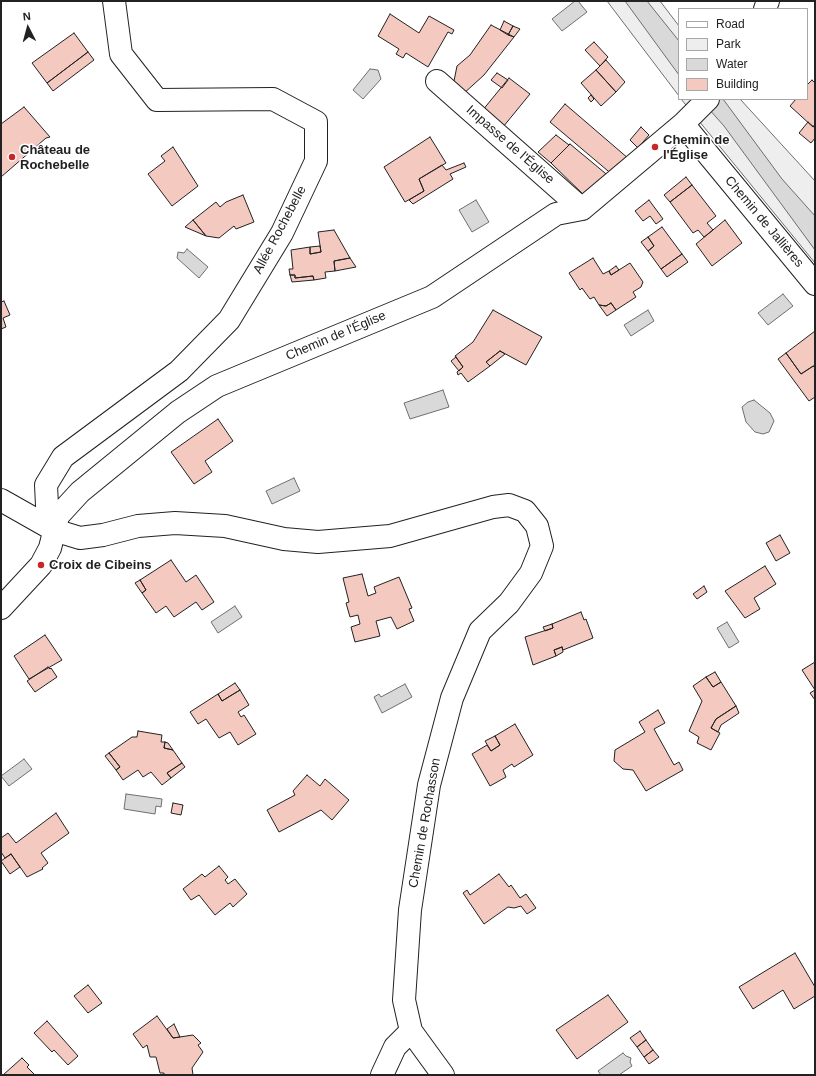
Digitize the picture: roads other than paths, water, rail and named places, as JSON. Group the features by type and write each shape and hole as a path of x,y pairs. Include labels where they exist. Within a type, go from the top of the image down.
{"street":[{"name":"Allée Rochebelle","path":"51,528 46,486 63,457 179,371 229,320 282,233 316,161 316,122 273,99 157,100 121,54 114,1"},
{"name":"Impasse de l'Église","path":"437,81 582,209"},
{"name":"Chemin de l'Église","path":"1,608 41,565 50,548 51,528 58,516 80,492 178,412 217,386 432,297 556,214 582,209 688,119 707,100"},
{"name":"Chemin de Jallières","path":"688,119 815,284"},
{"name":"Chemin de Rochasson","path":"1,500 51,528 80,538 103,535 138,526 175,523 225,526 284,539 318,542 390,536 493,507 509,505 525,511 537,526 542,546 531,573 509,603 480,631 452,698 432,770 410,910 404,1000 411,1031 443,1075"},
{"path":"382,1075 395,1046 411,1031"}],"water":[{"path":"575,1 578,1 587,12 562,31 552,19"},
{"path":"625,1 647,1 678,40 678,74"},
{"path":"370,69 378,70 381,79 363,99 353,90"},
{"path":"701,100 724,100 782,179 815,216 815,250 724,126"},
{"path":"476,200 489,222 472,232 459,210"},
{"path":"187,249 208,267 199,278 177,258 178,252 184,253"},
{"path":"783,294 793,306 768,325 758,313"},
{"path":"648,310 654,321 631,336 624,325"},
{"path":"443,390 449,407 410,419 404,403"},
{"path":"754,400 770,413 774,421 769,432 763,434 755,432 746,422 742,407 748,402"},
{"path":"294,478 300,491 272,504 266,491"},
{"path":"235,606 242,617 218,633 211,622"},
{"path":"727,622 739,642 729,648 717,628"},
{"path":"405,684 412,697 382,713 374,697 379,694 381,697"},
{"path":"24,759 32,769 9,786 1,776"},
{"path":"126,794 162,799 161,807 156,806 155,814 124,809"},
{"path":"623,1053 631,1058 630,1062 632,1066 619,1075 601,1075 598,1071"}],"place":[{"name":"Chemin de l'Église","path":"655,147"},
{"name":"Château de Rochebelle","path":"12,157"},
{"name":"Croix de Cibeins","path":"41,565"}]}
